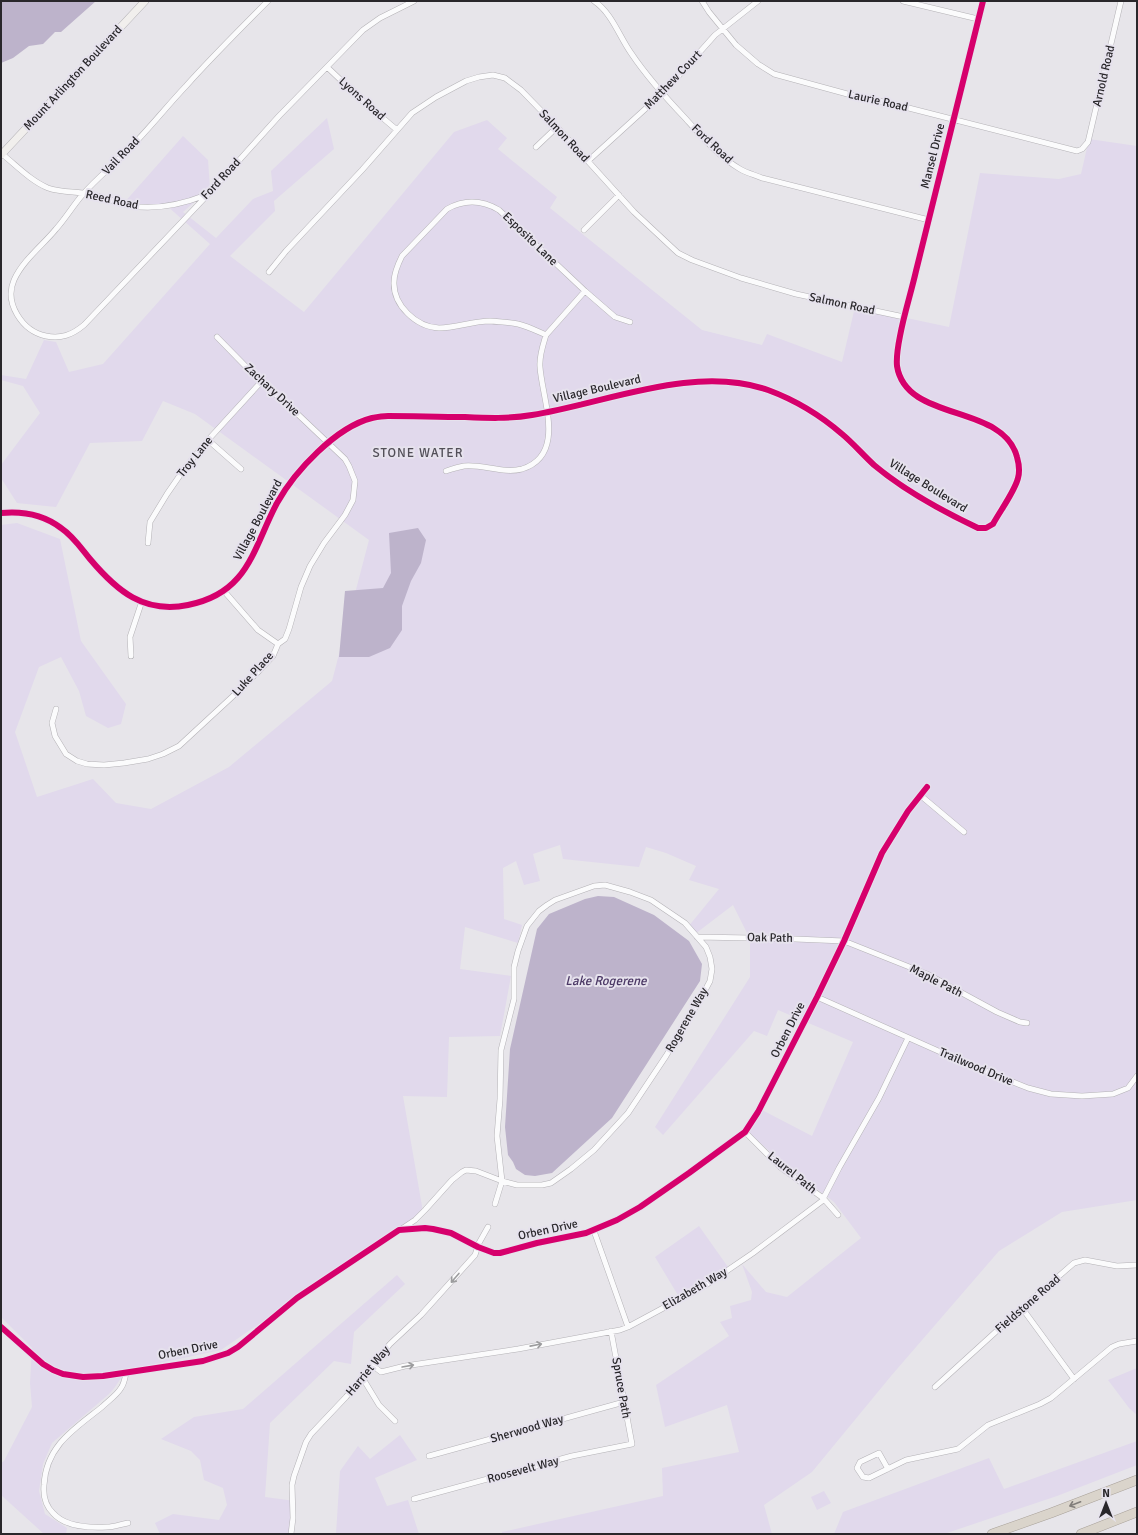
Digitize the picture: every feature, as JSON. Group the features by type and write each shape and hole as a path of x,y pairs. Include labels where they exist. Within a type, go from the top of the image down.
{"highway":[{"path":"992,1534 1137,1480"},
{"path":"1081,1534 1137,1512"}],"main road":[{"name":"Mount Arlington Boulevard","path":"2,155 145,1"}],"street":[{"name":"Vail Road","path":"26,325 13,307 11,289 20,270 56,230 84,193 131,148 185,86 268,1"},
{"name":"Ford Road","path":"26,325 41,335 54,338 66,336 76,332 93,317 279,116 363,30 386,15 414,1"},
{"name":"Ford Road","path":"594,1 605,11 630,53 662,94 709,144 741,169 762,178 929,220"},
{"name":"Laurie Road","path":"702,1 708,12 722,30 752,59 774,74 1071,150 1077,151 1083,149"},
{"name":"Matthew Court","path":"588,161 662,94 715,35 758,1"},
{"path":"903,1 978,19"},
{"name":"Mansel Drive","path":"904,317 983,1"},
{"name":"Arnold Road","path":"1083,149 1088,142 1121,1"},
{"name":"Lyons Road","path":"327,67 365,103 397,130"},
{"name":"Salmon Road","path":"269,272 286,251 362,170 412,113 442,93 466,81 494,75 513,83 557,127 656,234 678,252 692,260 741,278 796,294 904,317"},
{"path":"536,147 557,127"},
{"name":"Reed Road","path":"2,155 30,178 48,188 62,192 84,193 105,197 132,206 148,207 190,202 208,194"},
{"path":"584,230 619,195"},
{"name":"Esposito Lane","path":"546,334 518,324 489,321 440,328 429,327 419,322 404,309 398,301 394,282 398,264 402,256 447,209 464,202 482,202 499,210 584,291 615,317 630,322"},
{"path":"446,471 464,466 512,470 526,467 537,459 546,446 549,429 540,368 541,353 546,334 584,291"},
{"name":"Village Boulevard","path":"1,513 21,512 36,516 61,527 74,539 112,583 126,593 142,601 164,606 182,606 202,601 224,591 245,569 253,556 277,503 294,477 328,442 358,423 372,418 388,416 516,417 547,412 633,392 685,382 707,381 748,385 767,390 808,408 843,434 874,464 913,492 978,528 990,527 1018,478 1019,468 1015,451 1011,443 997,429 922,400 911,392 903,382 897,365 897,356 904,317"},
{"name":"Zachary Drive","path":"217,337 261,382 328,442"},
{"name":"Troy Lane","path":"148,543 150,522 185,468 208,440 261,382"},
{"path":"208,440 241,469"},
{"name":"Luke Place","path":"56,709 52,723 55,736 66,754 77,761 87,764 104,765 148,759 179,746 260,670 273,656 278,644 284,639 289,629 301,587 310,566 324,543 345,515 353,500 355,481 350,466 339,452 328,442"},
{"path":"224,591 258,630 278,644"},
{"path":"131,656 130,636 142,601"},
{"name":"Orben Drive","path":"1,1327 43,1364 54,1370 83,1377 126,1373 203,1361 228,1353 238,1347 297,1298 399,1230 416,1228 433,1229 451,1233 488,1252 500,1253 537,1243 594,1231 640,1207 745,1132 758,1112 817,997 844,941 882,853 901,821 927,787"},
{"path":"920,795 964,832"},
{"name":"Rogerene Way","path":"399,1230 415,1220 452,1180 462,1172 471,1170 476,1171 502,1181 517,1186 542,1186 551,1183 594,1150 628,1113 666,1056 710,981 712,969 710,957 706,947 685,923 651,900 606,885 594,886 556,900 539,911 527,926 514,967 514,999 501,1050 500,1099 497,1136 502,1181"},
{"name":"Oak Path","path":"697,937 795,938 844,941"},
{"name":"Maple Path","path":"844,941 927,974 997,1012 1020,1022 1027,1023"},
{"name":"Trailwood Drive","path":"817,997 1014,1083 1051,1094 1082,1096 1113,1094 1128,1088 1137,1076"},
{"name":"Elizabeth Way","path":"372,1365 380,1372 404,1366 518,1349 628,1327 706,1285 753,1253 822,1201 879,1098 908,1038"},
{"name":"Laurel Path","path":"745,1132 780,1167 824,1198 838,1215"},
{"path":"495,1204 502,1181"},
{"name":"Harriet Way","path":"291,1534 294,1476 306,1442 311,1434 390,1344 421,1315 453,1281 475,1255 488,1227"},
{"path":"594,1231 628,1327"},
{"name":"Fieldstone Road","path":"935,1387 1074,1263 1085,1260 1118,1266 1137,1265"},
{"path":"1022,1308 1074,1379"},
{"name":"Spruce Path","path":"611,1331 632,1444"},
{"path":"888,1470 878,1453 860,1462 858,1468 863,1477 869,1478 888,1470 906,1460 958,1449 988,1425 1051,1398 1112,1347 1119,1344 1137,1341"},
{"path":"126,1373 122,1387 66,1436 52,1453 45,1475 44,1495 46,1504 50,1510 63,1521 71,1524 108,1527 128,1523"},
{"path":"362,1377 379,1405 395,1421"},
{"name":"Sherwood Way","path":"430,1456 624,1402"},
{"name":"Roosevelt Way","path":"414,1499 572,1456 632,1444"}],"shaded area":[{"path":"327,118 334,149 274,201 275,211 230,256 304,312 454,132 487,120 507,138 498,149 557,197 550,208 702,330 762,345 767,334 842,362 855,307 949,327 980,173 1059,179 1081,174 1089,139 1137,146 1137,1200 1062,1212 999,1251 891,1376 812,1472 764,1505 772,1534 502,1534 502,1532 663,1496 662,1468 739,1452 727,1405 665,1427 656,1385 729,1336 720,1322 732,1318 730,1306 751,1300 752,1292 742,1264 766,1292 787,1297 861,1238 834,1202 783,1163 749,1133 762,1110 812,1136 853,1042 778,1010 767,1036 754,1031 663,1135 655,1127 750,977 750,939 733,905 695,934 688,927 719,889 689,880 696,866 666,853 646,847 639,867 563,859 560,845 533,854 540,881 524,885 516,861 503,868 504,919 522,925 518,943 465,927 460,969 511,976 500,1036 449,1037 447,1097 403,1096 423,1212 221,1350 127,1370 109,1394 52,1443 43,1464 39,1491 45,1514 67,1528 66,1534 44,1534 1,1495 1,1463 4,1461 32,1407 30,1383 32,1348 1,1317 1,525 17,523 60,539 81,641 126,704 121,724 108,728 86,716 79,691 61,657 39,667 15,732 37,797 93,779 116,803 151,809 229,767 332,681 369,540 195,414 163,401 142,441 90,443 56,507 17,503 1,478 1,465 40,413 23,386 1,380 1,375 26,379 44,340 56,342 69,372 103,364 210,244 166,205 123,204 183,136 208,160 210,188 183,212 216,238 253,199 273,191 271,171"},
{"path":"699,1226 728,1267 679,1297 655,1257"},
{"path":"397,1275 405,1284 354,1332 351,1364 334,1361 270,1423 265,1497 295,1501 293,1534 160,1534 155,1523 173,1514 219,1520 227,1505 223,1488 204,1480 200,1460 191,1451 161,1439 194,1417 243,1409"},
{"path":"1137,1368 1137,1415 1129,1408 1108,1380"},
{"path":"400,1435 417,1460 375,1478 387,1506 408,1500 419,1534 336,1534 340,1471 358,1446 370,1459"},
{"path":"1137,1441 1137,1465 1057,1496 944,1534 834,1534 843,1512 989,1458 1004,1489"},
{"path":"824,1491 831,1503 817,1510 811,1497"}],"water":[{"path":"1,1 96,1 61,32 55,32 43,44 29,46 13,58 1,63"},
{"path":"418,528 426,540 421,563 411,581 402,606 402,630 390,648 369,657 339,657 345,591 383,588 391,573 389,533"},
{"name":"Lake Rogerene","path":"598,896 614,897 654,915 689,941 702,964 700,981 612,1118 552,1173 535,1176 525,1175 516,1169 508,1155 505,1127 510,1049 537,929 549,914 585,899"}],"cycle path":[{"path":"1,513 25,513 40,517 54,524 73,538 100,571 121,590 145,603 172,607 188,605 208,599 224,590 237,579 254,552 277,503 294,477 305,464 331,440 358,423 372,418 386,416 506,418 532,415 650,388 680,383 710,381 740,383 768,390 797,403 834,427 874,465 911,492 951,515 978,528 986,528 993,524 1011,495 1018,478 1018,460 1008,440 994,428 935,406 918,397 904,384 897,366 898,347 903,320 983,1"},
{"path":"1,1327 43,1364 63,1374 83,1377 103,1376 203,1361 228,1353 238,1347 297,1298 399,1230 425,1228 451,1233 478,1247 494,1253 500,1253 537,1243 586,1233 617,1220 640,1207 745,1132 758,1112 817,997 844,941 882,853 908,811 927,787"}],"district":[{"name":"STONE WATER","path":"418,453"}]}
